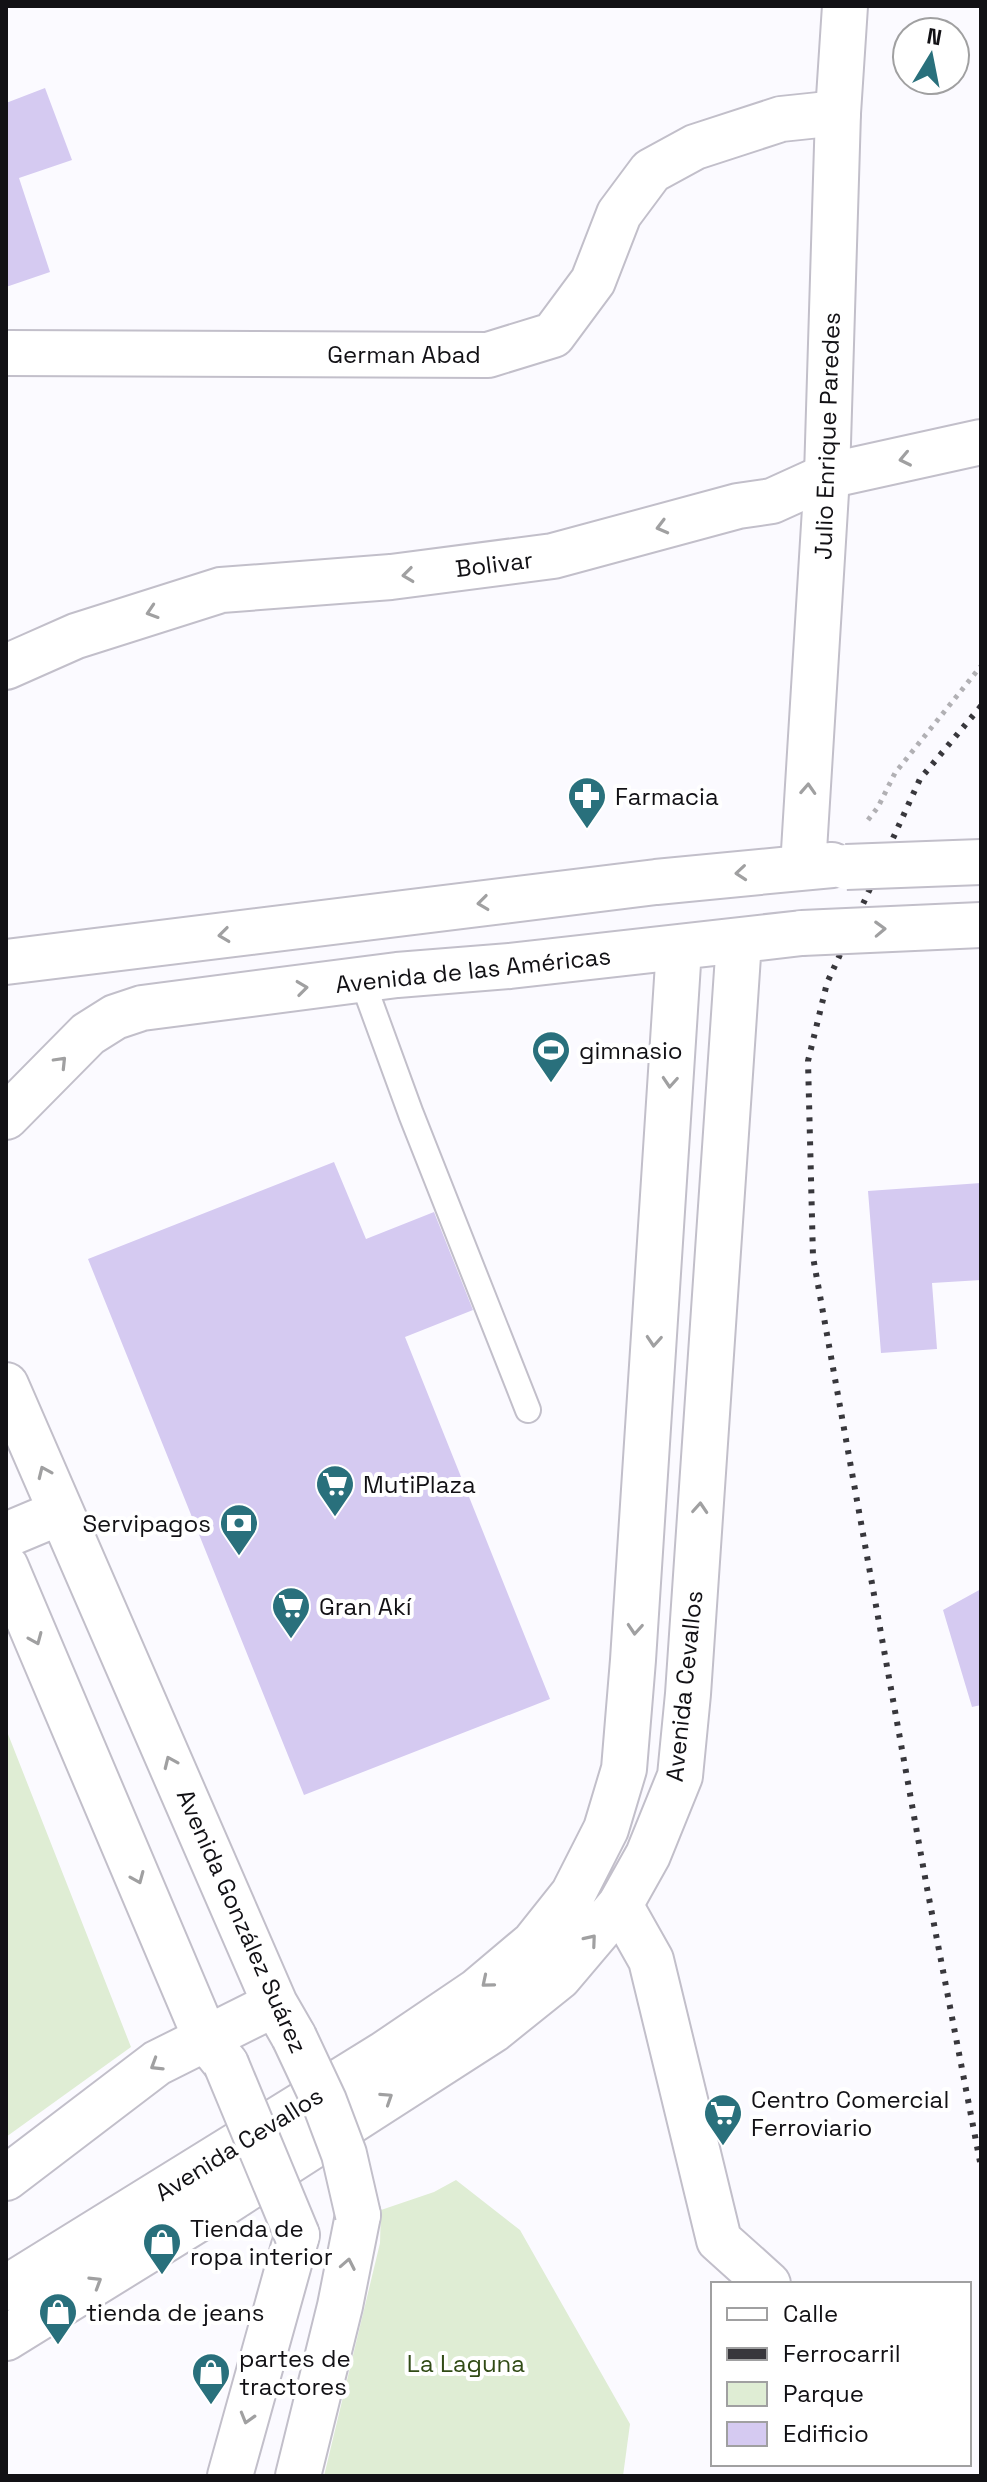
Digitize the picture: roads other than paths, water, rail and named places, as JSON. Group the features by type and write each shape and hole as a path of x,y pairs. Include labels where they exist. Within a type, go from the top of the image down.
{"main road":[{"name":"Julio Enrique Paredes","path":"803,867 827,476 838,113 845,6"},
{"name":"German Abad","path":"6,353 488,355 553,335 593,281 619,214 651,171 695,147 781,119 838,113"},
{"name":"Bolivar","path":"6,667 76,636 221,590 391,577 553,556 738,506 772,501 827,476 981,442"},
{"path":"6,962 656,882 803,867 981,862"},
{"name":"Avenida de las Américas","path":"6,1117 88,1034 115,1017 142,1008 362,980 802,933 981,925"},
{"name":"Avenida Cevallos","path":"6,2338 218,2207 493,2030 559,1977 620,1905 648,1855 680,1776 739,941"},
{"name":"Avenida Cevallos","path":"6,2288 384,2054 477,1991 534,1943 573,1894 593,1855 606,1829 624,1769 679,948"},
{"path":"660,1247 718,1250"},
{"name":"Avenida González Suárez","path":"6,1385 339,2141 358,2215 340,2306 298,2476"},
{"path":"6,1535 61,1512"},
{"path":"639,1562 697,1564"},
{"path":"6,1567 297,2235 230,2476"},
{"path":"620,1905 651,1960 719,2240 766,2282"},
{"path":"6,2178 157,2063 216,2052 285,2020"},
{"path":"280,2300 340,2306"}],"lane":[{"path":"362,980 411,1114 528,1410"}],"railway":[{"path":"981,706 920,779 827,983 808,1061 813,1257 927,1888 981,2167"}],"place":[{"name":"Farmacia","path":"587,830"},
{"name":"gimnasio","path":"551,1084"},
{"name":"MutiPlaza","path":"335,1518"},
{"name":"Servipagos","path":"239,1557"},
{"name":"Gran Akí","path":"291,1640"},
{"name":"Centro Comercial Ferroviario","path":"723,2147"},
{"name":"Tienda de ropa interior","path":"162,2276"},
{"name":"tienda de jeans","path":"58,2346"},
{"name":"partes de tractores","path":"211,2406"}],"park label":[{"name":"La Laguna","path":"466,2363"}]}
